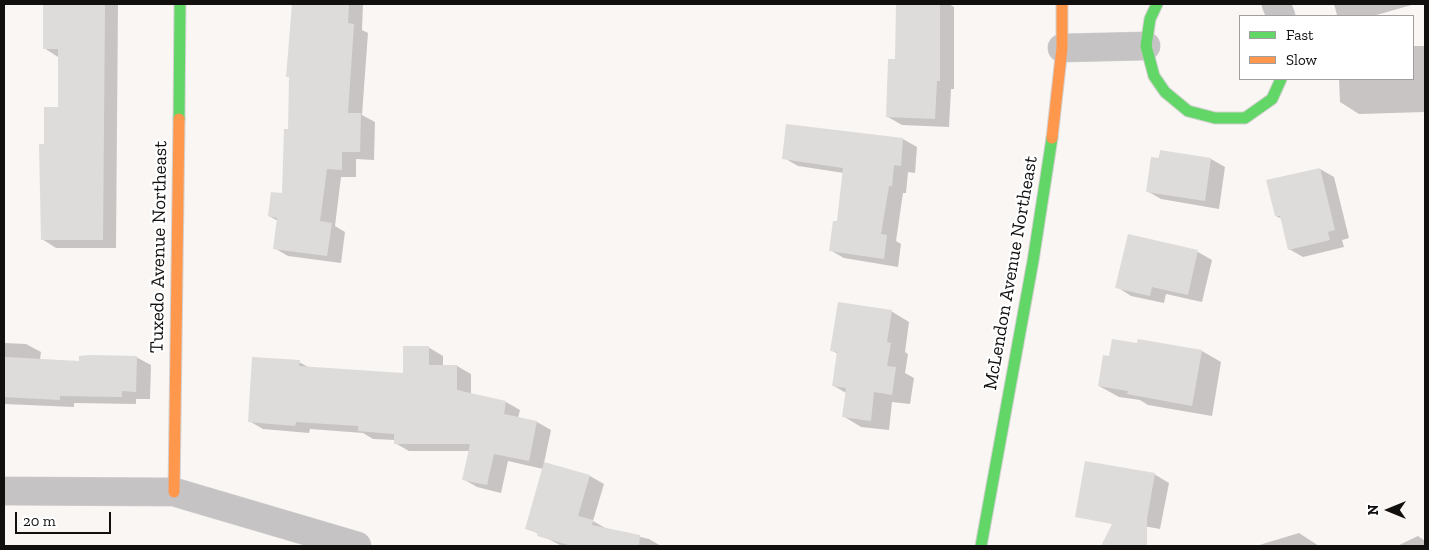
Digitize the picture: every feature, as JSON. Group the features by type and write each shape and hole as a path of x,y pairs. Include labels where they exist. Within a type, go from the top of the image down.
{"street":[{"name":"Tuxedo Avenue Northeast","path":"174,492 180,4"},
{"name":"McLendon Avenue Northeast","path":"981,546 1033,261 1057,103 1062,48 1062,4"},
{"path":"1158,4 1150,19 1146,46 1154,76 1165,92 1188,111 1215,118 1245,118 1272,99 1281,80"},
{"path":"1062,48 1146,46"},
{"path":"4,491 174,492 357,546"}],"building":[{"path":"43,4 105,4 103,240 41,240 39,144 44,144 44,107 58,107 58,49 43,49"},
{"path":"292,4 349,4 348,23 354,24 348,113 361,113 360,152 342,152 342,170 327,169 320,221 332,223 327,256 273,249 277,218 268,216 271,192 282,193 284,129 288,129 289,77 286,77"},
{"path":"896,4 940,4 940,81 937,81 935,119 886,117 888,59 895,59"},
{"path":"786,124 903,138 901,166 894,165 892,186 889,186 881,234 887,235 884,259 829,251 833,221 837,221 843,168 782,159"},
{"path":"1160,150 1211,158 1205,201 1146,192 1151,157 1159,158"},
{"path":"1320,168 1335,230 1328,232 1330,240 1288,250 1280,216 1275,216 1266,180"},
{"path":"1128,234 1198,250 1188,295 1152,287 1150,296 1115,288"},
{"path":"838,302 892,310 887,342 891,343 887,366 896,367 892,395 874,392 871,421 842,417 846,388 832,386 837,352 830,351"},
{"path":"1112,339 1137,343 1138,339 1202,350 1192,406 1127,394 1128,391 1098,386 1103,355 1109,356"},
{"path":"403,346 429,346 429,365 457,365 457,390 506,401 504,414 537,421 529,461 494,454 487,485 462,480 470,444 394,444 394,434 358,431 358,426 296,422 295,426 248,422 252,357 300,360 299,366 403,373"},
{"path":"79,356 137,356 136,392 122,391 122,397 60,396 60,400 4,397 5,357 79,361"},
{"path":"1085,461 1155,473 1147,519 1147,546 1101,546 1112,524 1075,517"},
{"path":"544,462 590,475 578,516 593,520 592,525 640,535 639,546 572,546 537,536 538,533 525,529"}],"traffic: fast":[{"path":"179,119 180,4"},
{"path":"1157,4 1150,19 1146,46 1154,76 1165,92 1188,111 1215,118 1245,118 1272,99 1281,80"},
{"path":"981,546 1033,261 1052,138"}],"traffic: slow":[{"path":"1052,138 1062,48 1062,4"},
{"path":"174,492 179,119"}]}
